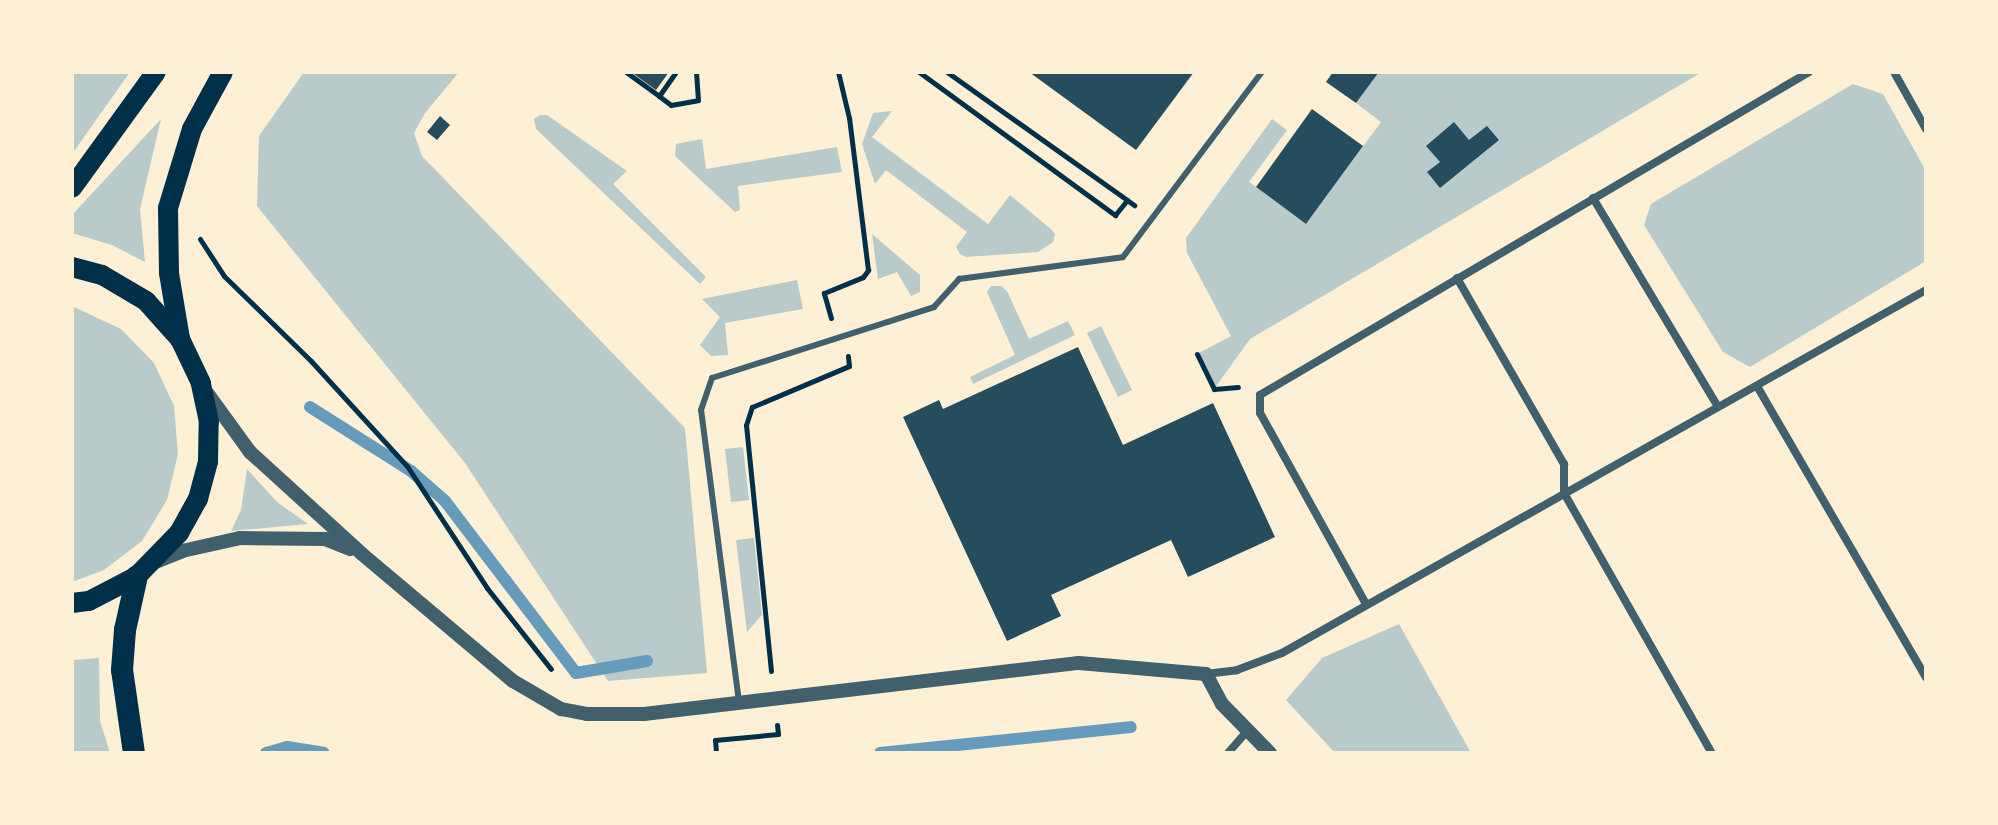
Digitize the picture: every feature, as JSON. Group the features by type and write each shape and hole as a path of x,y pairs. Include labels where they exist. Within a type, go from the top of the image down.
{"highway":[{"path":"134,753 122,670 125,630 145,570"}],"main road":[{"path":"72,188 156,72"},
{"path":"180,339 167,241 171,195 192,129 223,72"},
{"path":"72,267 102,275 146,301 180,339 201,383 209,422 208,461 201,486 179,533 145,570 89,601 72,603"}],"street":[{"path":"1366,604 1260,413 1260,395 1265,389 1809,72"},
{"path":"1894,72 1926,129"},
{"path":"1593,198 1717,405"},
{"path":"1457,278 1564,464 1564,493 1712,753"},
{"path":"201,383 222,418 250,452 362,554 513,681 561,709 587,714 644,714 1079,663 1206,674 1237,670 1282,653 1717,405 1757,386 1926,290"},
{"path":"1757,386 1926,678"},
{"path":"145,570 208,543 266,537 325,539 362,554"},
{"path":"1206,674 1222,704 1270,753"},
{"path":"1228,753 1248,730"}],"lane":[{"path":"739,704 701,410 712,378 934,307 959,279 1123,257 1262,72"}],"path":[{"path":"626,72 671,105 698,100 696,72"},
{"path":"659,96 676,72"},
{"path":"716,753 715,740 778,734 746,425 752,407 849,366 824,293 863,277 868,270 849,118 838,72"},
{"path":"919,72 1115,215 1127,200"},
{"path":"947,72 1135,205 1144,195"},
{"path":"171,195 224,276 311,361 407,466 487,588 587,714"},
{"path":"1197,354 1214,389"}],"shaded area":[{"path":"72,72 130,72 72,154"},
{"path":"304,72 459,72 425,113 414,133 422,156 685,428 707,673 608,681 465,463 257,206 259,136"},
{"path":"1379,72 1702,72 1250,339 1214,389 1197,354 1231,336 1187,253 1186,238 1272,119 1287,130 1249,182 1306,224 1381,122 1356,103"},
{"path":"1853,84 1883,94 1926,171 1926,261 1750,367 1723,352 1644,225 1651,204"},
{"path":"892,111 872,137 988,224 1010,195 1052,230 1055,234 1053,242 1038,252 966,257 960,254 956,247 967,232 886,170 875,184 862,144 873,113"},
{"path":"547,115 627,171 613,184 706,277 700,284 536,129 534,119"},
{"path":"161,119 140,209 145,262 112,245 72,233 72,215"},
{"path":"702,139 706,169 837,147 842,172 738,186 740,210 735,212 675,156 676,144"},
{"path":"872,234 920,275 920,292 911,296 897,272 878,279"},
{"path":"797,280 803,309 725,323 728,355 711,356 700,345 720,317 702,299"},
{"path":"991,286 1002,286 1008,293 1029,339 1068,321 1075,335 973,384 970,377 1015,355 987,292"},
{"path":"72,306 121,329 154,363 174,406 178,454 167,500 142,541 104,570 72,582"},
{"path":"1101,326 1132,390 1118,397 1087,333"},
{"path":"743,447 749,500 731,502 725,449"},
{"path":"247,469 277,502 308,524 231,531 241,510"},
{"path":"754,538 762,615 747,632 736,540"},
{"path":"1399,624 1471,753 1335,753 1286,700 1322,658"},
{"path":"99,658 100,721 110,753 72,753 72,660"}],"building":[{"path":"631,72 669,72 656,90"},
{"path":"1029,72 1194,72 1136,150"},
{"path":"1333,72 1379,72 1356,103 1326,82"},
{"path":"1312,109 1363,146 1306,224 1256,187"},
{"path":"440,116 450,125 437,140 427,132"},
{"path":"1454,122 1469,140 1487,126 1499,140 1440,188 1427,172 1440,162 1426,146"},
{"path":"1078,347 1123,445 1213,403 1275,537 1188,577 1171,540 1051,595 1061,616 1007,641 903,417 939,400 943,409"}],"waterway":[{"path":"310,407 411,471 445,501 576,673 647,661"},
{"path":"880,753 1131,727"},
{"path":"266,753 287,747 324,753"}]}
